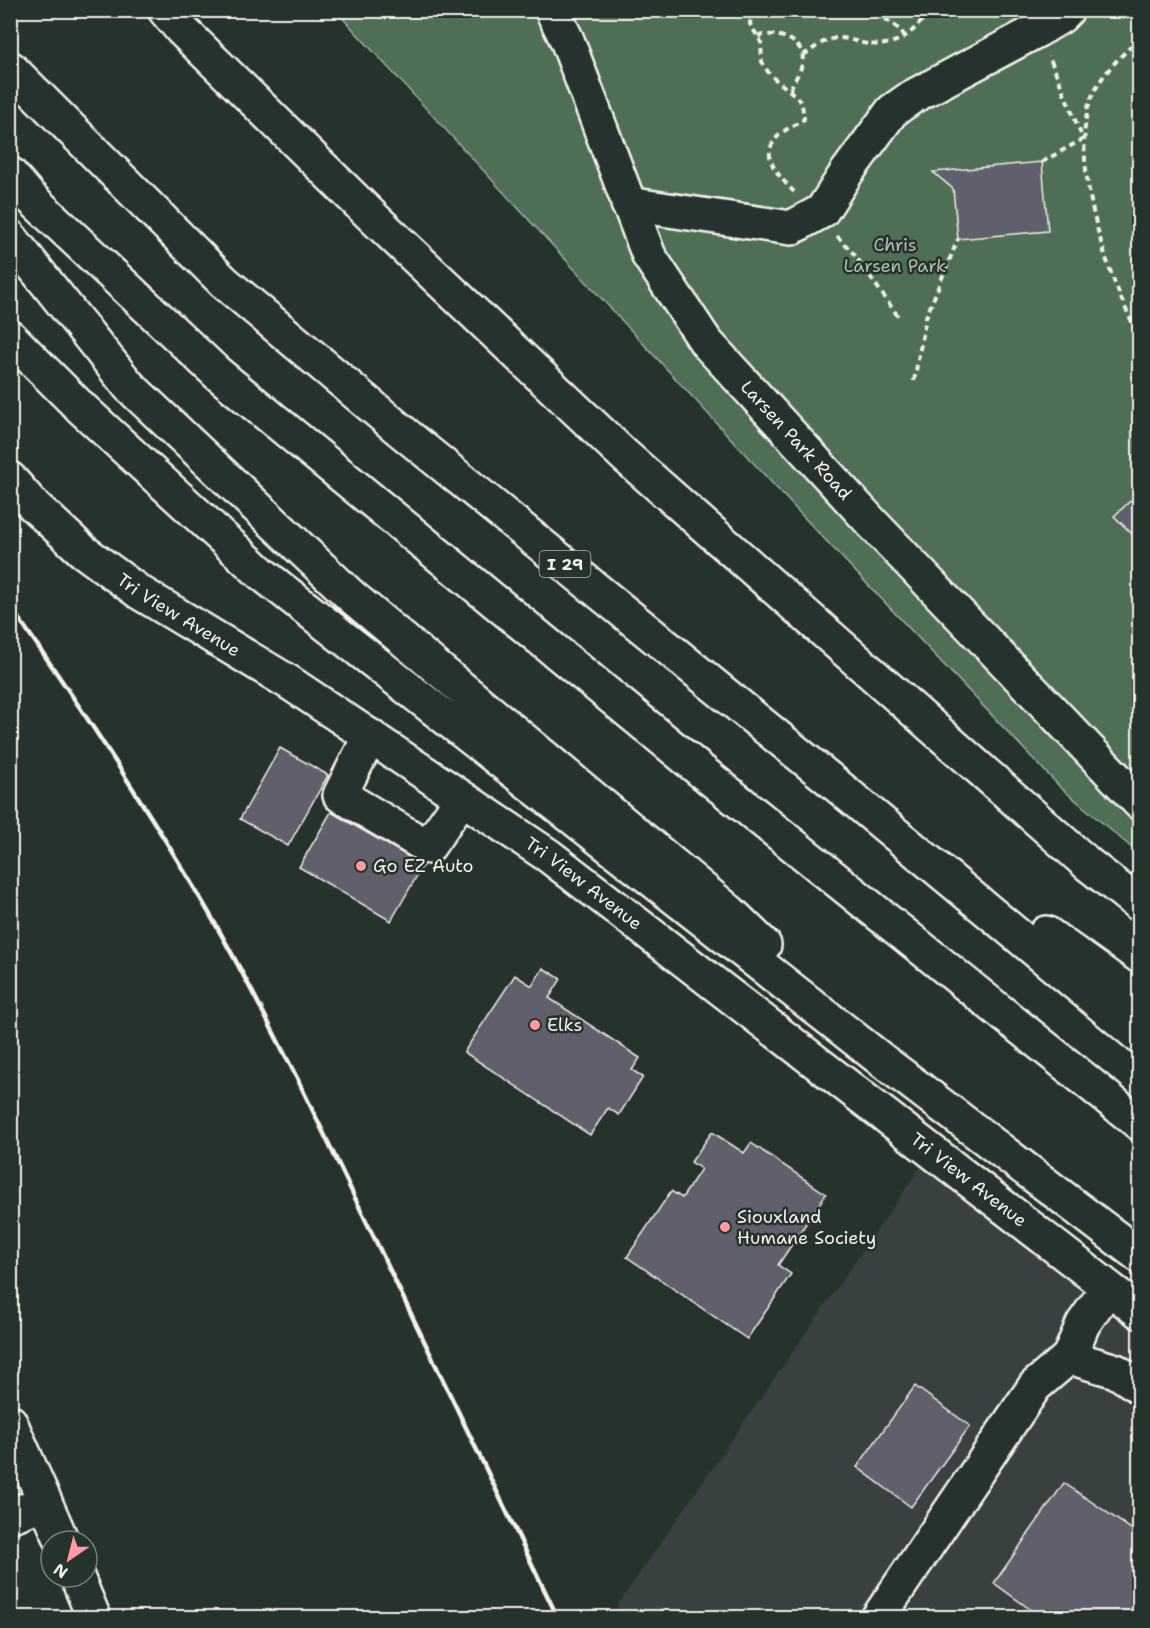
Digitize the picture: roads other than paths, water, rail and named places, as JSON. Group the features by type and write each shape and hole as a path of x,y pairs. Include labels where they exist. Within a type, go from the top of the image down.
{"main road":[{"path":"165,10 376,220 624,455 1089,865 1140,905"},
{"name":"Larsen Park Road","path":"552,10 567,40 649,256 706,342 872,523 1140,803"},
{"path":"628,204 791,228 822,211 880,125 892,111 912,97 1060,18 1068,10"},
{"name":"I 29","path":"10,68 224,282 400,430 828,778 1140,1037"},
{"path":"10,174 30,197 217,373 702,771 1140,1124"},
{"path":"10,237 129,386 351,596 730,912 883,1061"},
{"path":"10,337 78,405 261,573 883,1061 1140,1256"},
{"name":"Tri View Avenue","path":"10,479 30,501 83,550 139,591 290,683 558,863 1140,1312"},
{"path":"370,736 340,795 428,847 462,798"},
{"path":"828,778 1140,1000"},
{"path":"878,1617 1035,1386 1069,1358 1083,1324 1108,1288"},
{"path":"1069,1358 1116,1371 1140,1387"},
{"path":"10,1422 57,1529"},
{"path":"10,1516 45,1502"},
{"path":"82,1589 93,1617"}],"railway":[{"path":"10,606 133,789 239,966 297,1078 558,1618"}],"place":[{"name":"Go EZ Auto","path":"361,866"},
{"name":"Elks","path":"535,1025"},
{"name":"Siouxland Humane Society","path":"725,1227"}],"park label":[{"name":"Chris Larsen Park","path":"895,255"}]}
